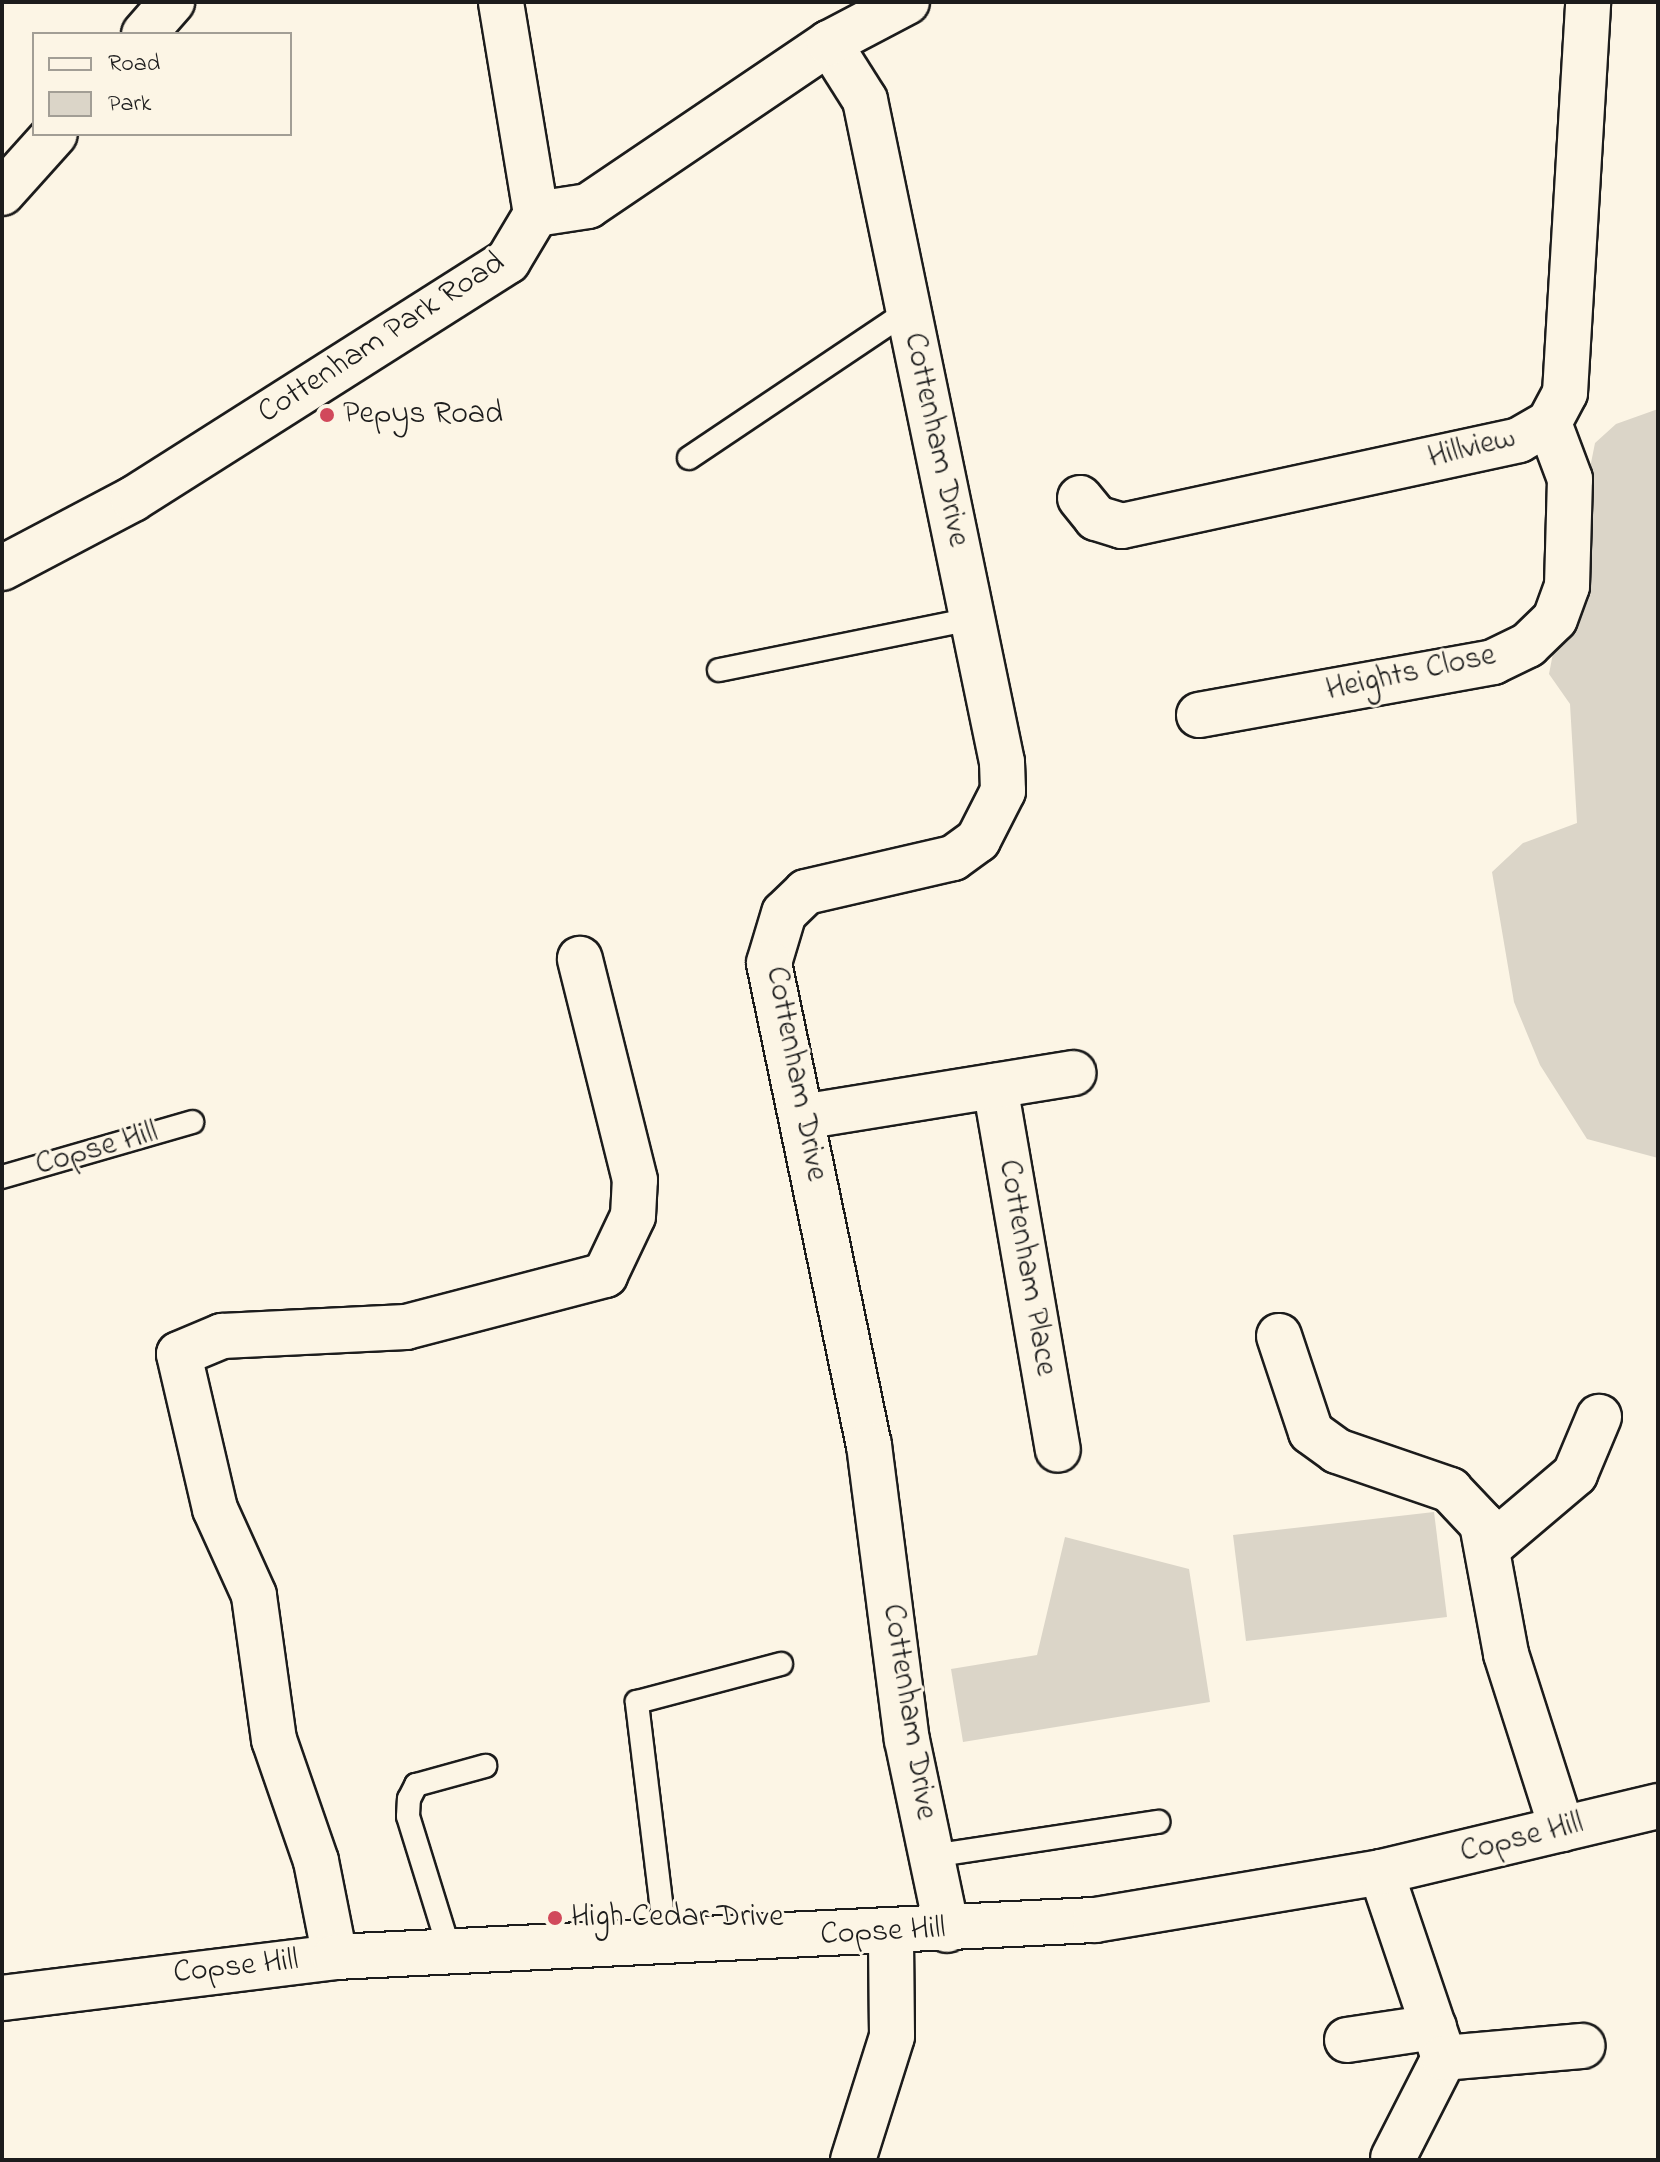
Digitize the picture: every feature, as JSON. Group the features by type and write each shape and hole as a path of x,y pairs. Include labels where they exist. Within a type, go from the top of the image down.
{"street":[{"path":"146,32 172,2"},
{"path":"501,2 536,214 588,206 829,43 907,2"},
{"name":"Hillview","path":"1080,498 1096,518 1122,526 1519,440 1549,423 1565,393 1588,2"},
{"name":"Cottenham Drive","path":"829,43 865,100 1002,762 1003,791 986,827 953,858 806,892 784,913 773,939 769,963 869,1445 907,1740 947,1930"},
{"path":"2,193 53,136"},
{"name":"Cottenham Park Road","path":"2,568 133,499 485,278 526,239 536,214"},
{"name":"Heights Close","path":"1199,715 1493,662 1528,645 1555,619 1567,586 1570,479 1549,423"},
{"path":"335,1957 316,1861 274,1740 254,1595 215,1509 179,1354 222,1336 406,1327 605,1275 633,1216 635,1180 580,959"},
{"path":"802,1117 1073,1073"},
{"name":"Cottenham Place","path":"995,1086 1058,1450"},
{"path":"1279,1336 1311,1432 1337,1451 1450,1490 1482,1524 1489,1547 1506,1654 1562,1829"},
{"path":"1489,1547 1575,1474 1599,1417"},
{"name":"Copse Hill","path":"2,1998 335,1957 891,1933 1095,1920 1381,1872 1658,1806"},
{"path":"1381,1872 1439,2043 1393,2158"},
{"path":"853,2160 892,2036 891,1933"},
{"path":"1347,2040 1582,2046"}],"lane":[{"path":"689,458 908,311"},
{"path":"719,670 972,619"},
{"name":"Copse Hill","path":"2,1177 192,1122"},
{"path":"666,1943 637,1702 781,1664"},
{"path":"450,1952 408,1816 409,1799 416,1785 485,1766"},
{"path":"932,1856 1158,1822"}],"green space":[{"path":"1658,409 1658,1158 1587,1139 1540,1065 1514,1002 1492,872 1523,843 1577,823 1570,704 1549,674 1554,648 1595,443 1616,424"},
{"path":"1434,1512 1447,1617 1246,1641 1233,1535"},
{"path":"1065,1537 1189,1569 1210,1702 963,1742 951,1669 1037,1655"}],"place":[{"name":"Pepys Road","path":"327,415"},
{"name":"High Cedar Drive","path":"555,1918"}]}
